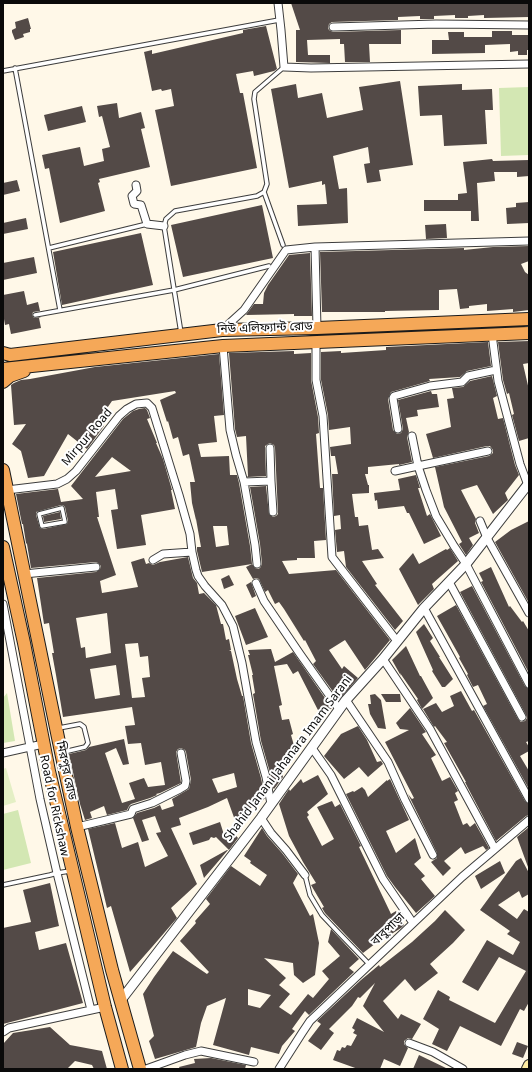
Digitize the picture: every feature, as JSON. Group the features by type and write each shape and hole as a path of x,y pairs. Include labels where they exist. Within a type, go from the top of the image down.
{"highway":[{"name":"নিউ এলিফ্যান্ট রোড","path":"3,353 10,355 222,330 317,328 529,319"},
{"name":"নিউ এলিফ্যান্ট রোড","path":"3,369 223,346 529,333"},
{"path":"3,382 10,376 21,372 56,363"},
{"name":"মিরপুর রোড","path":"3,470 77,827 112,970 140,1069"},
{"name":"মিরপুর রোড","path":"3,547 24,643 43,744 105,1007 122,1069"},
{"path":"43,744 57,734"}],"main road":[{"path":"527,1069 529,1065"}],"street":[{"path":"278,3 284,67 311,68 529,64"},
{"path":"333,27 436,24 529,25"},
{"path":"136,185 137,191 132,196 134,204 141,205 147,224 164,226"},
{"path":"222,330 244,310 286,250 315,247 529,241"},
{"path":"315,247 317,328"},
{"path":"492,334 498,382 520,464 528,485"},
{"path":"316,342 316,380 323,416 332,556 396,641"},
{"path":"223,346 230,430 244,482 257,564"},
{"path":"398,429 393,398 394,396 430,386 462,382 468,376 496,370"},
{"name":"Mirpur Road","path":"7,490 57,484 67,479 76,471 119,416 136,404 147,403 152,408 179,495 190,534 192,552"},
{"path":"412,436 418,466 436,516 466,564 529,684"},
{"path":"270,448 273,512"},
{"path":"395,471 488,450"},
{"path":"244,482 272,481"},
{"name":"Shahid Janani Jahanara Imam Sarani","path":"121,1000 261,818 346,700 383,659 424,608 466,564 488,538 528,485"},
{"path":"480,521 529,613"},
{"path":"153,560 163,554 192,552 198,576 222,604 233,626 242,663 256,742 266,777 271,804"},
{"path":"24,574 96,566"},
{"path":"449,582 522,717"},
{"path":"256,583 264,601 339,709"},
{"name":"Road for Rickshaw","path":"3,604 56,873 91,1010"},
{"path":"424,608 529,799"},
{"path":"383,659 430,729 495,849"},
{"path":"346,700 388,762 405,800 433,855"},
{"path":"3,753 43,744"},
{"path":"312,748 331,774 383,879 413,923"},
{"path":"77,827 131,814 133,809 152,803 185,786 186,781 181,753"},
{"path":"261,818 271,833 305,875"},
{"name":"বাবুপাড়া","path":"280,1069 310,1021 462,877 529,820"},
{"path":"3,1032 9,1028 105,1007"},
{"path":"409,1043 433,1052 463,1069"},
{"path":"146,1069 201,1051 254,1062"}],"lane":[{"path":"3,71 280,20"},
{"path":"181,335 164,226 166,219 175,212 257,196 264,192 267,184 254,99 255,92 284,67"},
{"path":"16,68 60,310"},
{"path":"264,192 283,246"},
{"path":"48,248 147,224"},
{"path":"35,315 174,290 269,266"},
{"path":"62,508 65,522 42,526 39,514 62,508"},
{"path":"57,734 80,724 84,727 88,743 85,747 61,752"},
{"path":"3,885 72,870"},
{"path":"305,875 310,895 322,915 369,964"}],"green space":[{"path":"529,87 529,155 501,156 499,88"},
{"path":"7,693 15,741 3,743 3,698"},
{"path":"6,768 16,802 3,806 3,769"},
{"path":"18,810 31,863 3,870 3,814"}],"building":[{"path":"291,3 529,3 529,17 484,18 484,15 468,16 468,18 455,18 455,15 434,16 434,19 420,19 420,16 398,17 398,20 332,22 329,24 328,28 333,32 401,30 401,44 369,44 370,62 345,62 344,44 340,44 340,39 307,40 308,55 330,55 330,63 296,62 296,30 300,30"},
{"path":"28,18 31,29 30,32 23,34 24,37 15,40 12,30 16,28 15,22"},
{"path":"266,26 277,69 254,76 253,71 236,74 240,93 243,93 257,168 171,186 155,110 174,106 171,89 152,91 144,52 152,50 152,54 243,33 243,30"},
{"path":"492,31 512,31 512,35 529,35 529,50 527,50 527,55 518,55 518,51 510,52 510,44 485,45 485,53 432,54 432,40 449,40 448,32 464,32 464,37 492,37"},
{"path":"400,81 413,165 379,170 381,181 367,183 364,164 370,163 368,147 333,156 339,189 347,188 348,223 298,226 297,205 327,204 325,184 322,185 322,181 289,188 271,89 296,84 298,98 322,93 327,118 363,110 359,87"},
{"path":"462,84 462,90 492,89 493,110 485,110 487,144 444,146 442,115 420,116 418,86"},
{"path":"117,103 119,118 141,112 145,128 141,129 150,167 99,179 100,182 98,183 105,211 60,223 49,168 45,169 42,155 80,147 84,166 104,161 102,149 110,147 102,116 99,117 97,106"},
{"path":"82,106 86,122 48,131 44,115"},
{"path":"492,159 493,161 529,160 529,176 517,177 517,172 494,172 495,181 477,183 479,221 471,221 471,211 424,211 424,200 458,200 458,194 467,193 463,162"},
{"path":"17,180 20,191 3,195 3,183"},
{"path":"529,202 529,223 507,224 506,208 516,207 516,203"},
{"path":"262,205 273,258 183,277 171,225"},
{"path":"26,218 28,229 3,234 3,223"},
{"path":"446,224 447,238 426,239 425,225"},
{"path":"141,233 153,285 62,305 53,252"},
{"path":"529,246 529,261 521,264 525,272 529,275 529,310 513,312 513,309 487,311 487,304 469,306 469,308 460,309 457,289 439,290 439,310 322,312 320,252 464,248 464,250 493,247"},
{"path":"310,253 312,316 294,316 294,314 246,315 254,304 263,304 264,293 268,285 289,255"},
{"path":"34,257 37,273 3,280 3,263"},
{"path":"24,291 27,305 38,302 40,311 33,312 32,315 34,318 41,317 39,318 41,328 11,334 9,324 5,325 3,295"},
{"path":"529,341 529,363 523,364 529,390 529,438 519,441 512,415 514,414 509,393 507,394 503,380 498,342"},
{"path":"488,342 491,366 467,371 460,377 429,379 430,381 391,392 388,399 393,430 397,434 401,433 403,429 398,400 431,391 432,394 437,394 439,407 417,410 418,416 406,418 409,432 407,437 412,462 399,465 368,467 368,474 365,474 369,485 369,493 352,494 355,517 358,517 359,526 368,525 372,550 378,549 384,558 362,561 377,584 375,585 403,621 395,630 346,567 344,551 337,552 335,530 341,529 340,515 334,516 332,474 338,474 335,456 331,456 330,447 351,444 350,427 329,430 328,415 321,380 321,352 341,351 341,353 386,350 386,347"},
{"path":"294,351 294,354 311,353 311,380 318,417 319,433 316,434 320,488 323,488 326,540 314,541 315,558 297,558 297,560 282,561 289,574 336,570 390,640 365,670 345,640 329,650 342,669 344,666 358,678 339,700 313,664 316,661 305,640 304,641 284,609 279,602 275,604 268,590 265,592 259,579 253,579 246,567 252,564 258,569 262,564 250,487 266,486 269,514 273,517 278,514 275,448 274,445 270,443 265,446 266,476 248,477 246,436 237,437 235,429 229,353"},
{"path":"219,354 224,415 214,416 217,442 198,444 201,457 229,456 230,475 237,475 239,483 252,564 202,572 197,551 197,547 201,547 192,503 190,482 195,482 189,454 183,456 178,437 173,439 160,400 176,393 175,391 112,401 98,421 104,426 87,449 68,434 44,476 28,478 21,451 12,444 26,424 14,425 11,385 21,380 95,367","holes":["213,526 227,526 229,545 216,547"]},
{"path":"492,376 497,396 493,398 498,419 503,418 519,475 505,493 508,500 493,514 477,485 461,490 476,519 475,523 479,533 469,538 473,545 466,555 459,544 462,542 444,507 435,467 489,456 493,453 493,450 490,446 487,446 433,458 426,434 451,427 447,399 454,398 452,388 463,387 470,381"},
{"path":"145,408 150,418 147,419 163,459 172,490 175,509 141,515 146,545 117,549 111,510 118,509 115,489 96,492 99,517 97,517 116,575 100,581 102,593 138,587 131,562 144,558 146,564 149,563 153,565 160,562 188,557 193,578 197,583 199,594 204,593 216,605 221,624 223,624 226,640 229,639 231,650 229,651 231,651 237,679 243,696 251,743 265,798 258,806 256,803 236,823 227,798 179,818 181,825 171,828 197,884 171,908 177,918 130,972 111,906 107,908 88,829 115,823 122,848 138,842 145,867 168,856 156,833 161,832 155,816 142,820 149,840 142,842 133,818 137,813 160,805 162,810 174,806 172,799 189,789 191,780 186,752 181,748 176,752 181,783 150,798 131,804 127,810 107,815 104,806 90,812 92,818 85,820 69,754 86,750 89,747 124,739 129,764 123,765 116,748 105,753 122,803 135,799 129,783 144,778 148,787 165,785 161,762 145,765 141,743 128,744 125,726 135,725 132,707 63,717 52,653 54,653 49,623 44,624 37,578 96,572 101,566 96,562 31,568 16,494 58,489 61,502 83,499 71,486 123,419 133,411","holes":["112,457 131,471 95,477","63,505 65,507 68,521 67,524 43,529 40,528 36,512","107,613 111,653 86,658 85,647 81,648 76,618","138,643 140,657 148,656 150,677 142,678 145,697 132,698 125,644","116,665 120,695 95,699 90,669","234,773 237,787 218,793 212,779"]},
{"path":"416,475 420,488 418,488 427,516 430,514 441,536 424,544 404,506 378,509 377,500 375,501 374,493 400,490 398,479"},
{"path":"60,512 61,519 44,522 43,516"},
{"path":"529,521 529,603 495,542 511,530"},
{"path":"450,548 458,561 432,584 434,589 418,605 399,569 413,553 419,564"},
{"path":"491,567 509,607 510,606 522,622 523,621 529,631 529,673 481,582 483,581 479,573"},
{"path":"229,575 234,585 224,589 221,579"},
{"path":"251,582 256,596 252,598 246,585"},
{"path":"472,586 525,686 529,689 529,741 526,742 529,747 529,751 520,756 529,771 529,789 483,706 487,704 478,685 473,687 459,658 460,657 437,616 456,605 518,719 521,722 525,721 527,718 526,715 460,592"},
{"path":"255,608 268,637 246,645 235,616"},
{"path":"424,624 433,638 430,641 453,679 445,687 442,687 432,671 433,670 416,632"},
{"path":"406,646 420,676 433,698 422,709 417,700 418,699 400,673 401,676 392,660"},
{"path":"271,649 275,662 293,652 332,708 321,716 298,671 293,674 287,664 274,666 282,705 279,706 282,720 289,719 295,749 280,768 283,777 274,789 261,741 253,694 255,693 253,675 248,655 250,655 248,650"},
{"path":"461,691 472,711 474,710 525,801 529,804 529,815 496,841 444,743 447,742 435,726 434,727 423,709 436,703 442,712 454,706 450,696"},
{"path":"375,694 381,700 386,729 378,728 370,714 368,704 371,704 370,695"},
{"path":"381,694 400,694 401,702 386,702"},
{"path":"410,708 426,732 422,734 436,755 431,758 442,781 450,777 458,791 455,793 458,800 454,802 463,825 467,823 470,827 475,823 489,848 486,850 483,846 465,854 461,847 444,861 451,868 443,876 431,862 437,858 437,853 408,794 412,799 414,798 385,742 409,730 400,729 396,723"},
{"path":"358,726 367,740 377,762 381,761 383,764 368,777 359,767 344,779 324,756 341,734"},
{"path":"318,775 328,794 307,812 309,815 307,817 322,846 334,839 317,807 332,801 335,807 340,804 361,846 359,847 391,914 396,911 404,925 385,938 384,937 363,953 322,908 324,907 311,885 316,883 289,836 279,804 289,789 290,791 301,779 303,783"},
{"path":"390,779 409,820 386,831 396,853 415,838 421,858 414,864 425,876 421,879 435,896 416,913 387,876 346,794 353,791 354,792 362,787 368,797"},
{"path":"220,822 225,838 231,830 238,838 229,850 216,837 211,837 209,840 193,845 189,833"},
{"path":"529,827 529,866 528,867 517,837"},
{"path":"262,828 298,874 293,883 310,916 313,914 319,943 315,975 303,983 294,975 293,963 264,958 286,978 279,985 290,994 279,1007 291,1015 308,994 313,998 329,979 322,971 340,956 328,942 331,929 359,959 349,968 354,972 309,1015 305,1011 292,1029 295,1031 282,1046 279,1054 251,1047 249,1055 213,1045 226,998 207,1006 201,1023 196,1047 155,1059 149,1041 154,1036 143,994 173,951 207,974 209,972 180,941 210,904 206,899 231,866 260,886 267,875 250,863 251,861 244,856","holes":["248,989 271,995 260,1008 248,1005"]},
{"path":"228,850 204,878 200,865"},
{"path":"521,858 529,873 529,894 522,898 519,891 498,905 517,919 524,909 529,912 529,1002 524,1011 520,1009 501,1046 460,1026 447,1051 432,1044 439,1029 423,1019 438,990 450,997 449,1000 495,1023 526,971 499,957 478,991 462,982 487,940 513,955 520,942 507,934 510,931 480,910 516,861"},
{"path":"500,861 505,873 481,889 475,876"},
{"path":"50,883 59,926 35,932 39,950 66,943 83,1003 3,1024 3,928 31,922 23,890"},
{"path":"445,910 465,930 430,964 438,973 415,991 405,979 383,1001 398,1019 401,1014 421,1024 412,1039 408,1038 404,1041 404,1044 408,1048 400,1066 384,1059 380,1069 358,1069 333,1060 337,1050 340,1051 342,1047 345,1048 347,1045 351,1046 357,1035 353,1033 355,1030 352,1028 357,1018 384,1032 363,1006 375,983 360,998 358,997 352,1006 329,1029 334,1033 321,1050 308,1041 321,1024 317,1021 379,965 380,967 412,942"},
{"path":"50,1027 70,1045 102,1051 107,1069 94,1069 92,1065 75,1061 67,1069 3,1069 3,1044 13,1033"},
{"path":"517,1042 528,1046 523,1058 512,1054"},
{"path":"419,1055 448,1069 413,1069"},
{"path":"211,1058 246,1065 245,1069 180,1069 179,1067 195,1063 194,1059"}]}
